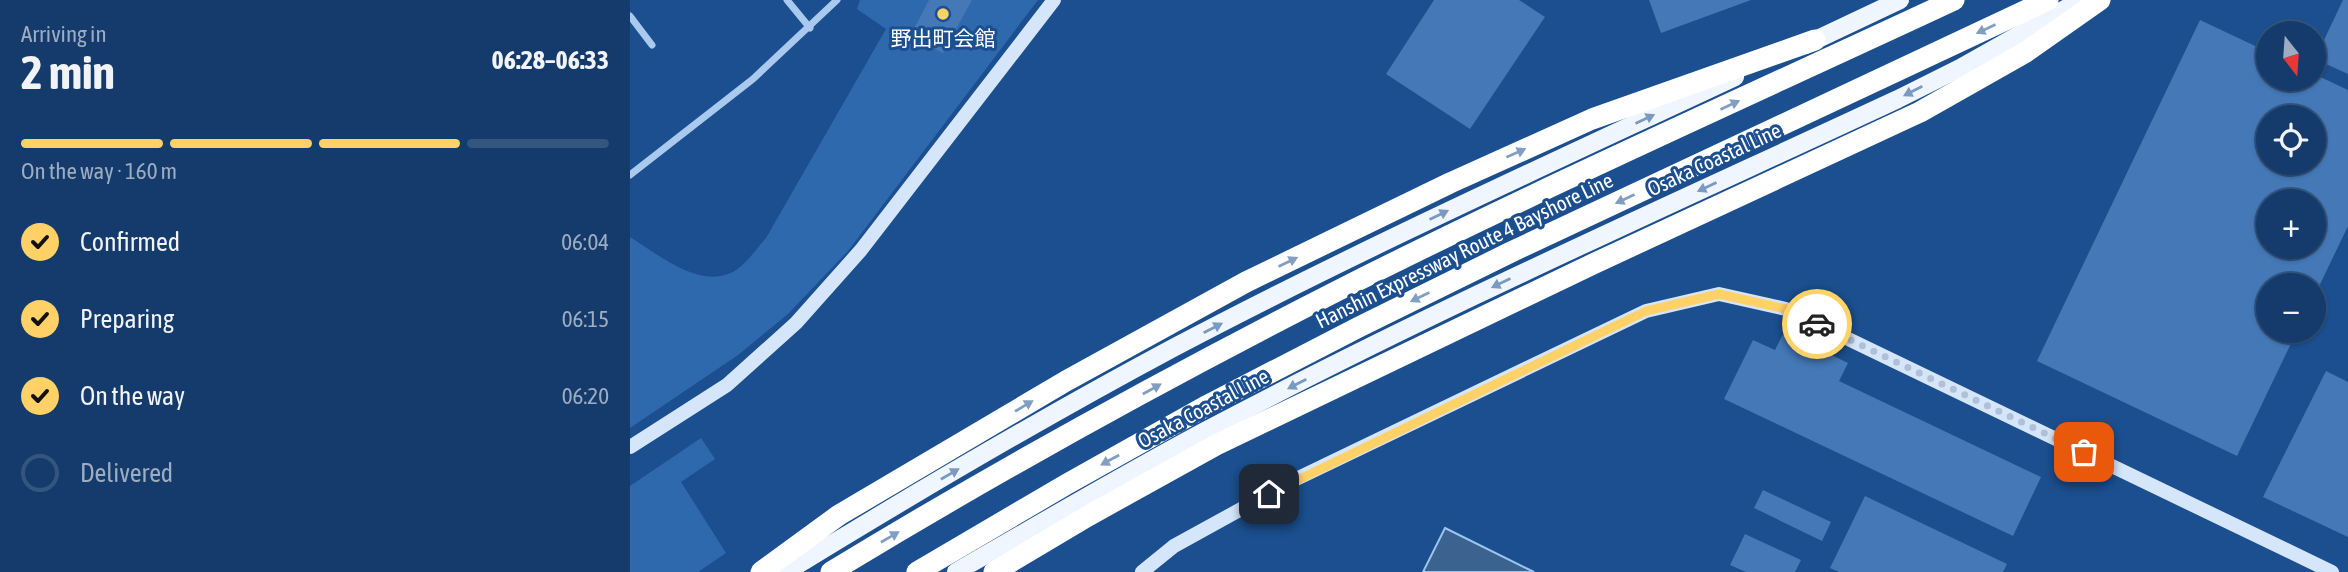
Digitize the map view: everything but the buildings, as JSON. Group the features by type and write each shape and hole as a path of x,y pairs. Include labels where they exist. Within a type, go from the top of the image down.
{"highway":[{"name":"Hanshin Expressway Route 4 Bayshore Line","path":"831,572 1045,447 1342,289 1493,215 1954,0"},
{"name":"Hanshin Expressway Route 4 Bayshore Line","path":"917,572 1208,405 1359,327 1509,253 2048,0"},
{"path":"994,572 1216,445 1593,264 1920,112 2026,52 2100,0"},
{"path":"761,572 850,508 1066,381 1234,289 1450,183 1592,119 1815,40"}],"main road":[{"path":"786,572 930,485 1173,348 1481,195 1900,0"},
{"name":"Osaka Coastal Line","path":"956,572 1114,481 1287,389 1505,281 1898,99 2081,0"}],"street":[{"path":"788,0 810,28"},
{"path":"630,175 753,79 837,0"},
{"path":"630,447 727,385 796,323 862,250 1054,0"},
{"path":"630,16 652,45"},
{"path":"1142,572 1174,546 1292,481 1646,311 1719,294 1786,309 2332,572"}],"shaded area":[{"path":"860,0 1038,0 848,251 788,314 738,355 630,428 630,237 667,261 695,274 723,276 744,263 766,238 886,29 857,9"},
{"path":"701,438 715,459 681,482 726,553 698,572 630,572 630,486"},
{"path":"1445,528 1534,572 1423,572"}],"way so far":[{"path":"1817,324 2084,452"}],"place":[{"name":"野出町会館","path":"943,14"}],"route":[{"path":"1269,494 1646,311 1719,294 1786,309 1817,324"}]}
